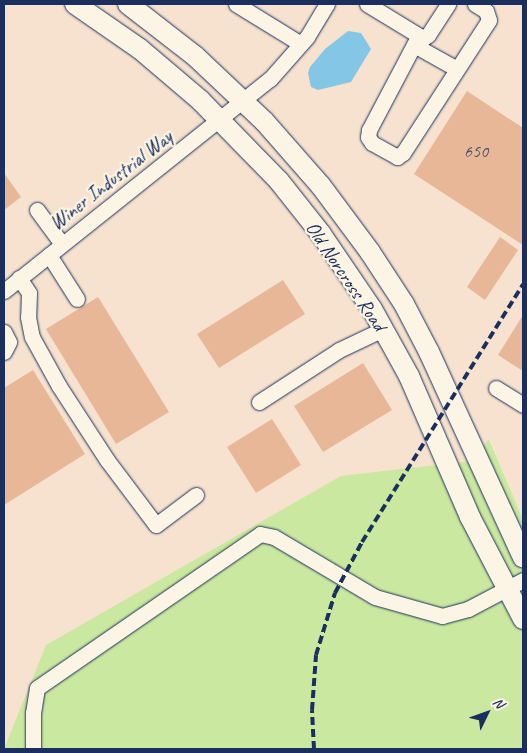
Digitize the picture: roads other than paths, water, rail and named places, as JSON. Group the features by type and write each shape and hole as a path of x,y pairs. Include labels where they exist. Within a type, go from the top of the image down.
{"main road":[{"name":"Old Norcross Road","path":"75,4 140,49 222,120 279,181 321,234 383,329 409,376 514,584 523,620"},
{"name":"Old Norcross Road","path":"128,4 195,56 244,102 321,186 404,304 452,399 523,557"}],"street":[{"path":"236,4 301,44"},
{"name":"Winer Industrial Way","path":"4,291 222,120 274,76 301,44 327,4"},
{"path":"367,4 457,69"},
{"path":"448,4 428,35 416,41 369,130 368,137 372,143 400,156 489,20 486,11 475,4"},
{"path":"36,210 62,244"},
{"path":"49,255 77,299"},
{"path":"20,278 29,293 28,317 32,337 59,386 107,460 156,525 196,495"},
{"path":"259,402 339,350 383,329"},
{"path":"4,332 9,342 4,352"},
{"path":"496,388 523,404"},
{"path":"33,749 32,713 37,688 260,534 274,538 375,597 415,610 442,616 468,609 514,584"}],"water":[{"path":"348,31 361,33 371,49 351,82 318,90 311,87 308,73 310,67 325,49"}],"railway":[{"path":"314,749 312,710 316,655 335,593 362,542 523,284"}]}
